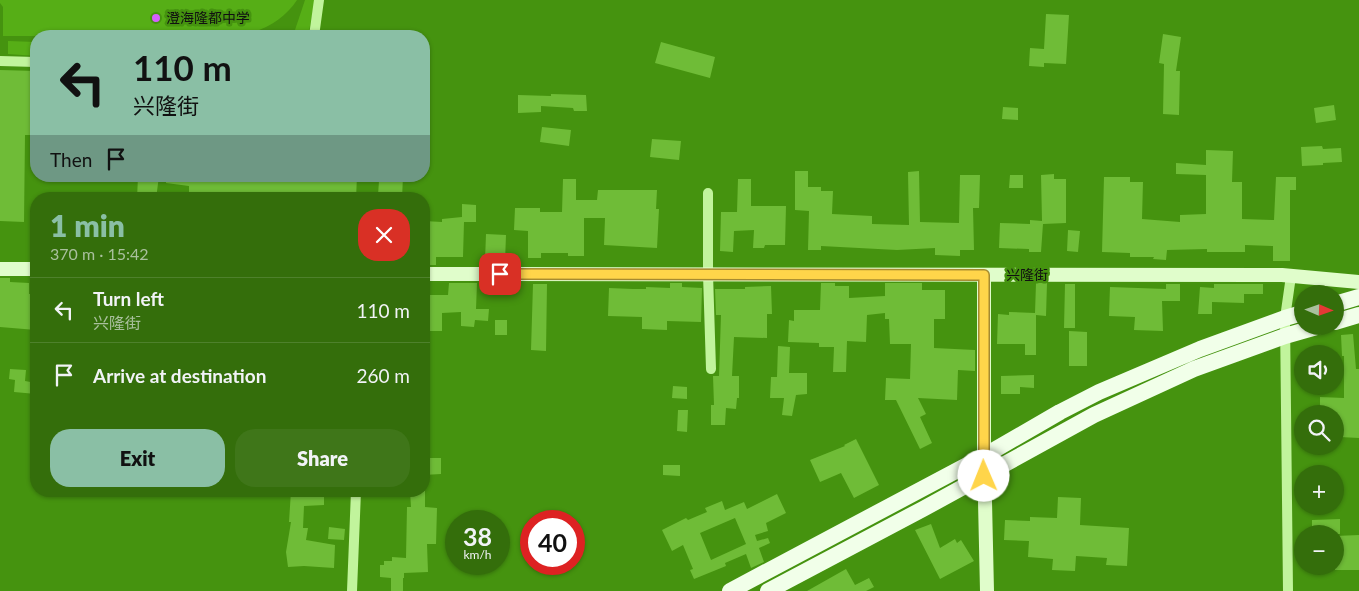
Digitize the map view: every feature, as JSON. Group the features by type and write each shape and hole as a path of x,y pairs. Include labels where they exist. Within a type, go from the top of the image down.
{"main road":[{"path":"1344,301 1359,297"},
{"path":"730,591 984,456 1099,392 1200,349 1294,315"},
{"path":"1344,319 1359,315"},
{"path":"768,591 1094,415 1194,369 1294,333"}],"street":[{"path":"315,30 319,0"},
{"path":"0,61 30,62"},
{"path":"708,193 711,369"},
{"path":"0,269 30,269"},
{"name":"兴隆街","path":"430,274 1291,276 1359,282"},
{"path":"984,275 984,476 987,591"},
{"path":"1288,591 1285,318 1291,276"},
{"path":"352,591 356,497"}],"green space":[{"name":"澄海隆都中学","path":"0,0 297,0 279,19 260,30 30,30 30,36 3,36 3,7"},
{"path":"305,0 315,0 309,30 295,30"},
{"path":"8,41 30,42 30,56 8,54"}],"building":[{"path":"1046,14 1069,15 1066,64 1044,63 1044,67 1029,66 1030,48 1044,49"},
{"path":"1163,34 1181,37 1176,71 1180,71 1179,115 1163,114 1164,64 1159,63"},
{"path":"661,42 715,57 710,78 655,63"},
{"path":"0,70 30,71 30,135 25,135 24,222 0,221"},
{"path":"551,94 586,95 587,111 541,106 541,112 518,113 518,95 551,96"},
{"path":"1334,105 1336,120 1316,123 1314,108"},
{"path":"1003,107 1018,108 1018,120 1002,119"},
{"path":"542,127 571,130 569,146 540,142"},
{"path":"652,139 681,141 679,160 650,157"},
{"path":"1322,146 1323,149 1341,148 1342,162 1302,166 1301,147"},
{"path":"1206,150 1233,151 1232,182 1242,182 1242,219 1274,220 1276,177 1296,177 1296,190 1290,190 1290,261 1273,261 1273,246 1245,245 1245,252 1207,252 1207,249 1167,250 1166,260 1153,259 1154,257 1130,257 1130,253 1102,252 1104,177 1130,177 1130,182 1143,182 1142,219 1180,222 1180,215 1206,214 1206,175 1176,174 1176,163 1206,165"},
{"path":"795,171 808,171 808,187 821,187 821,191 833,191 832,214 872,216 872,224 909,225 908,172 919,171 920,222 959,223 960,175 980,175 979,208 973,208 974,250 960,250 960,256 935,255 935,248 897,250 821,246 821,250 808,250 809,211 795,210"},
{"path":"1054,174 1054,179 1066,179 1066,223 1043,224 1041,252 1029,252 1029,249 999,248 1000,223 1030,224 1030,220 1042,221 1041,175"},
{"path":"1010,175 1023,175 1023,188 1009,188"},
{"path":"563,179 576,179 576,200 597,200 598,190 657,190 656,209 659,209 657,248 604,245 605,218 584,218 584,256 568,256 568,253 541,253 541,258 528,258 528,231 514,230 515,208 540,208 540,212 562,212"},
{"path":"738,179 751,179 751,206 786,206 785,245 765,245 764,248 753,248 754,230 734,231 733,252 720,251 721,212 737,212"},
{"path":"138,182 158,182 157,192 137,192"},
{"path":"357,182 356,192 189,192 189,186 166,183"},
{"path":"379,182 403,182 402,192 378,192"},
{"path":"462,204 476,205 476,222 464,222 463,257 436,257 436,265 430,265 430,221 442,222 442,219 462,217"},
{"path":"1068,230 1080,231 1078,252 1067,251"},
{"path":"486,234 506,235 505,262 485,261"},
{"path":"0,278 10,278 10,282 29,283 30,330 0,327"},
{"path":"449,283 477,283 476,309 489,309 488,321 475,320 474,327 461,326 461,312 442,313 442,331 430,331 430,295 448,295"},
{"path":"670,283 682,283 682,287 702,288 701,322 667,321 667,330 642,329 642,317 608,316 609,288 670,288"},
{"path":"821,283 849,286 849,298 885,296 885,283 922,283 922,290 945,290 945,319 934,319 934,348 975,350 975,371 958,370 957,400 918,398 926,414 920,417 932,443 920,449 896,400 885,400 886,378 910,379 911,344 890,344 889,319 885,319 885,313 867,315 866,342 847,341 846,372 833,372 834,347 819,347 819,343 788,342 789,320 794,321 794,310 820,310"},
{"path":"1036,283 1047,283 1046,316 1036,315 1036,355 1025,355 1025,344 997,344 998,314 1009,315 1009,312 1035,313"},
{"path":"533,284 547,284 546,351 531,350"},
{"path":"1065,284 1075,284 1075,328 1064,328"},
{"path":"1166,284 1180,284 1180,301 1162,301 1163,331 1134,330 1135,317 1109,316 1110,287 1166,289"},
{"path":"1214,284 1263,284 1263,294 1244,294 1244,303 1212,302 1212,314 1198,314 1200,287 1214,288"},
{"path":"771,286 772,314 767,314 767,338 734,337 732,376 739,376 739,398 737,398 736,409 726,408 725,425 711,425 711,405 714,405 713,376 719,376 721,315 716,315 715,289 745,289 745,287"},
{"path":"495,320 507,320 507,335 495,335"},
{"path":"1069,331 1087,332 1087,366 1069,366"},
{"path":"1353,334 1356,369 1359,369 1359,438 1344,437 1344,405 1320,405 1320,397 1344,398 1344,345 1341,345 1341,335"},
{"path":"778,346 790,347 789,373 807,373 807,394 796,395 792,416 782,415 784,398 770,398 771,377 777,377"},
{"path":"10,369 26,370 25,381 30,382 30,393 14,392 15,380 9,379"},
{"path":"1034,375 1034,388 1020,387 1020,394 1001,394 1001,376"},
{"path":"673,386 687,387 687,399 672,398"},
{"path":"678,410 688,410 687,432 677,431"},
{"path":"856,439 879,485 854,498 841,473 820,482 810,460 845,446"},
{"path":"430,458 441,458 441,474 430,475"},
{"path":"663,465 680,465 680,476 663,475"},
{"path":"777,494 786,513 766,523 768,531 755,535 757,541 768,538 770,543 759,548 764,562 751,568 746,554 725,563 726,566 694,579 690,570 693,569 683,545 672,551 662,530 686,518 688,520 707,512 705,508 722,501 725,510 744,502 747,509","holes":["735,518 746,544 711,560 700,533"]},
{"path":"291,497 324,497 324,505 304,506 303,528 308,528 306,540 335,545 334,568 288,567 286,552 291,522 289,522"},
{"path":"410,497 425,497 425,507 437,508 436,544 427,544 428,572 404,573 403,591 391,591 391,578 380,577 380,565 384,565 384,561 392,561 392,557 406,558 407,507 411,507"},
{"path":"1058,497 1081,498 1080,525 1129,528 1127,566 1106,565 1107,558 1076,556 1075,571 1052,570 1053,559 1028,557 1029,541 1004,540 1005,520 1030,521 1030,517 1057,518"},
{"path":"1340,519 1340,525 1312,525 1312,520"},
{"path":"931,524 940,548 955,539 957,543 961,540 974,561 940,579 915,530"},
{"path":"329,527 345,529 344,540 328,539"},
{"path":"1359,535 1359,570 1344,570 1344,536"},
{"path":"846,569 855,585 869,578 874,587 866,591 807,591"}],"place":[{"name":"澄海隆都中学","path":"156,18"}],"route":[{"path":"500,274 984,275 984,476"}]}
